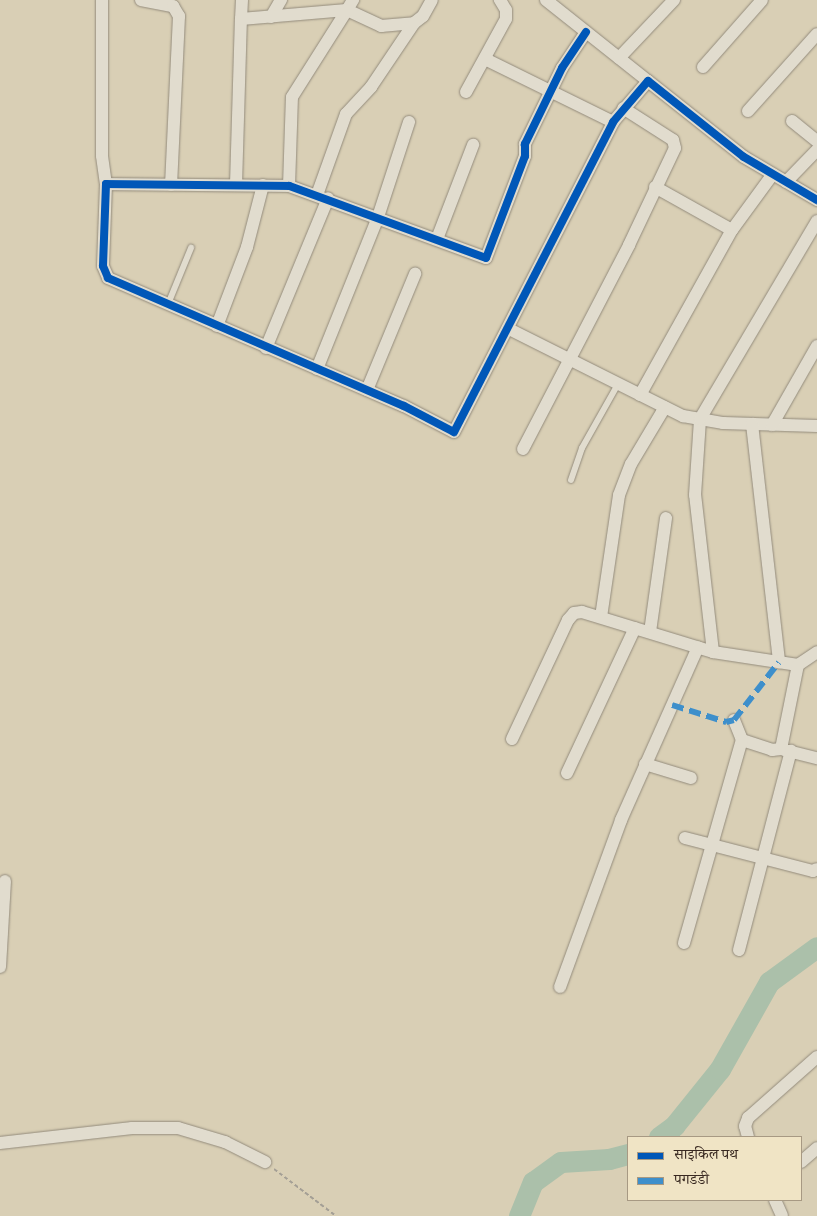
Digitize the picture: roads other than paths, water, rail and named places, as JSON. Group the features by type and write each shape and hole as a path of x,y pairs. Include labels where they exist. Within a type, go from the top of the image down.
{"street":[{"path":"102,0 102,156 106,184 104,266 108,278 266,348 367,390 454,432 509,329 612,122 648,81"},
{"path":"141,0 173,6 180,16 171,185"},
{"path":"236,185 242,0"},
{"path":"270,17 281,0"},
{"path":"266,348 323,196 346,114 376,82 414,23 423,16 432,0"},
{"path":"466,92 507,14 500,0"},
{"path":"546,0 744,157 817,200"},
{"path":"619,58 674,0"},
{"path":"703,67 762,0"},
{"path":"242,19 270,17 350,5 381,26 414,23"},
{"path":"289,186 292,97 350,5"},
{"path":"106,184 289,186 323,196 486,258 525,156 525,144 550,92 586,32"},
{"path":"748,111 817,34"},
{"path":"485,59 612,122"},
{"path":"523,449 568,358 629,245 655,186 672,154 673,140 623,108"},
{"path":"792,121 815,136"},
{"path":"318,369 378,217 409,122"},
{"path":"437,239 473,145"},
{"path":"786,182 817,150"},
{"path":"640,394 732,230 772,174"},
{"path":"217,326 247,246 263,186"},
{"path":"655,186 732,230"},
{"path":"713,652 695,495 700,419 817,221"},
{"path":"367,390 415,274"},
{"path":"509,329 683,416 817,429"},
{"path":"772,425 817,346"},
{"path":"601,617 622,486 631,464 665,407"},
{"path":"752,424 779,662"},
{"path":"650,632 666,518"},
{"path":"512,739 568,620 574,613 582,612 601,617 713,652 798,665 817,652"},
{"path":"567,773 636,628"},
{"path":"560,987 645,764 698,647"},
{"path":"739,950 764,859 786,750 798,665"},
{"path":"684,943 710,844 742,740 734,720"},
{"path":"742,740 772,750 786,750 817,758"},
{"path":"645,764 691,778"},
{"path":"685,838 813,871 817,869"},
{"path":"0,967 5,880"},
{"path":"748,1136 745,1126 748,1118 817,1057"},
{"path":"0,1143 132,1128 178,1128 225,1142 264,1162"},
{"path":"802,1161 817,1148"},
{"path":"775,1201 782,1216"}],"lane":[{"path":"168,304 191,248"},
{"path":"571,480 582,448 618,384"}],"waterway":[{"path":"660,1136 674,1126 720,1069 769,982 817,947"},
{"path":"519,1216 533,1182 561,1162 609,1159 627,1154"}]}
